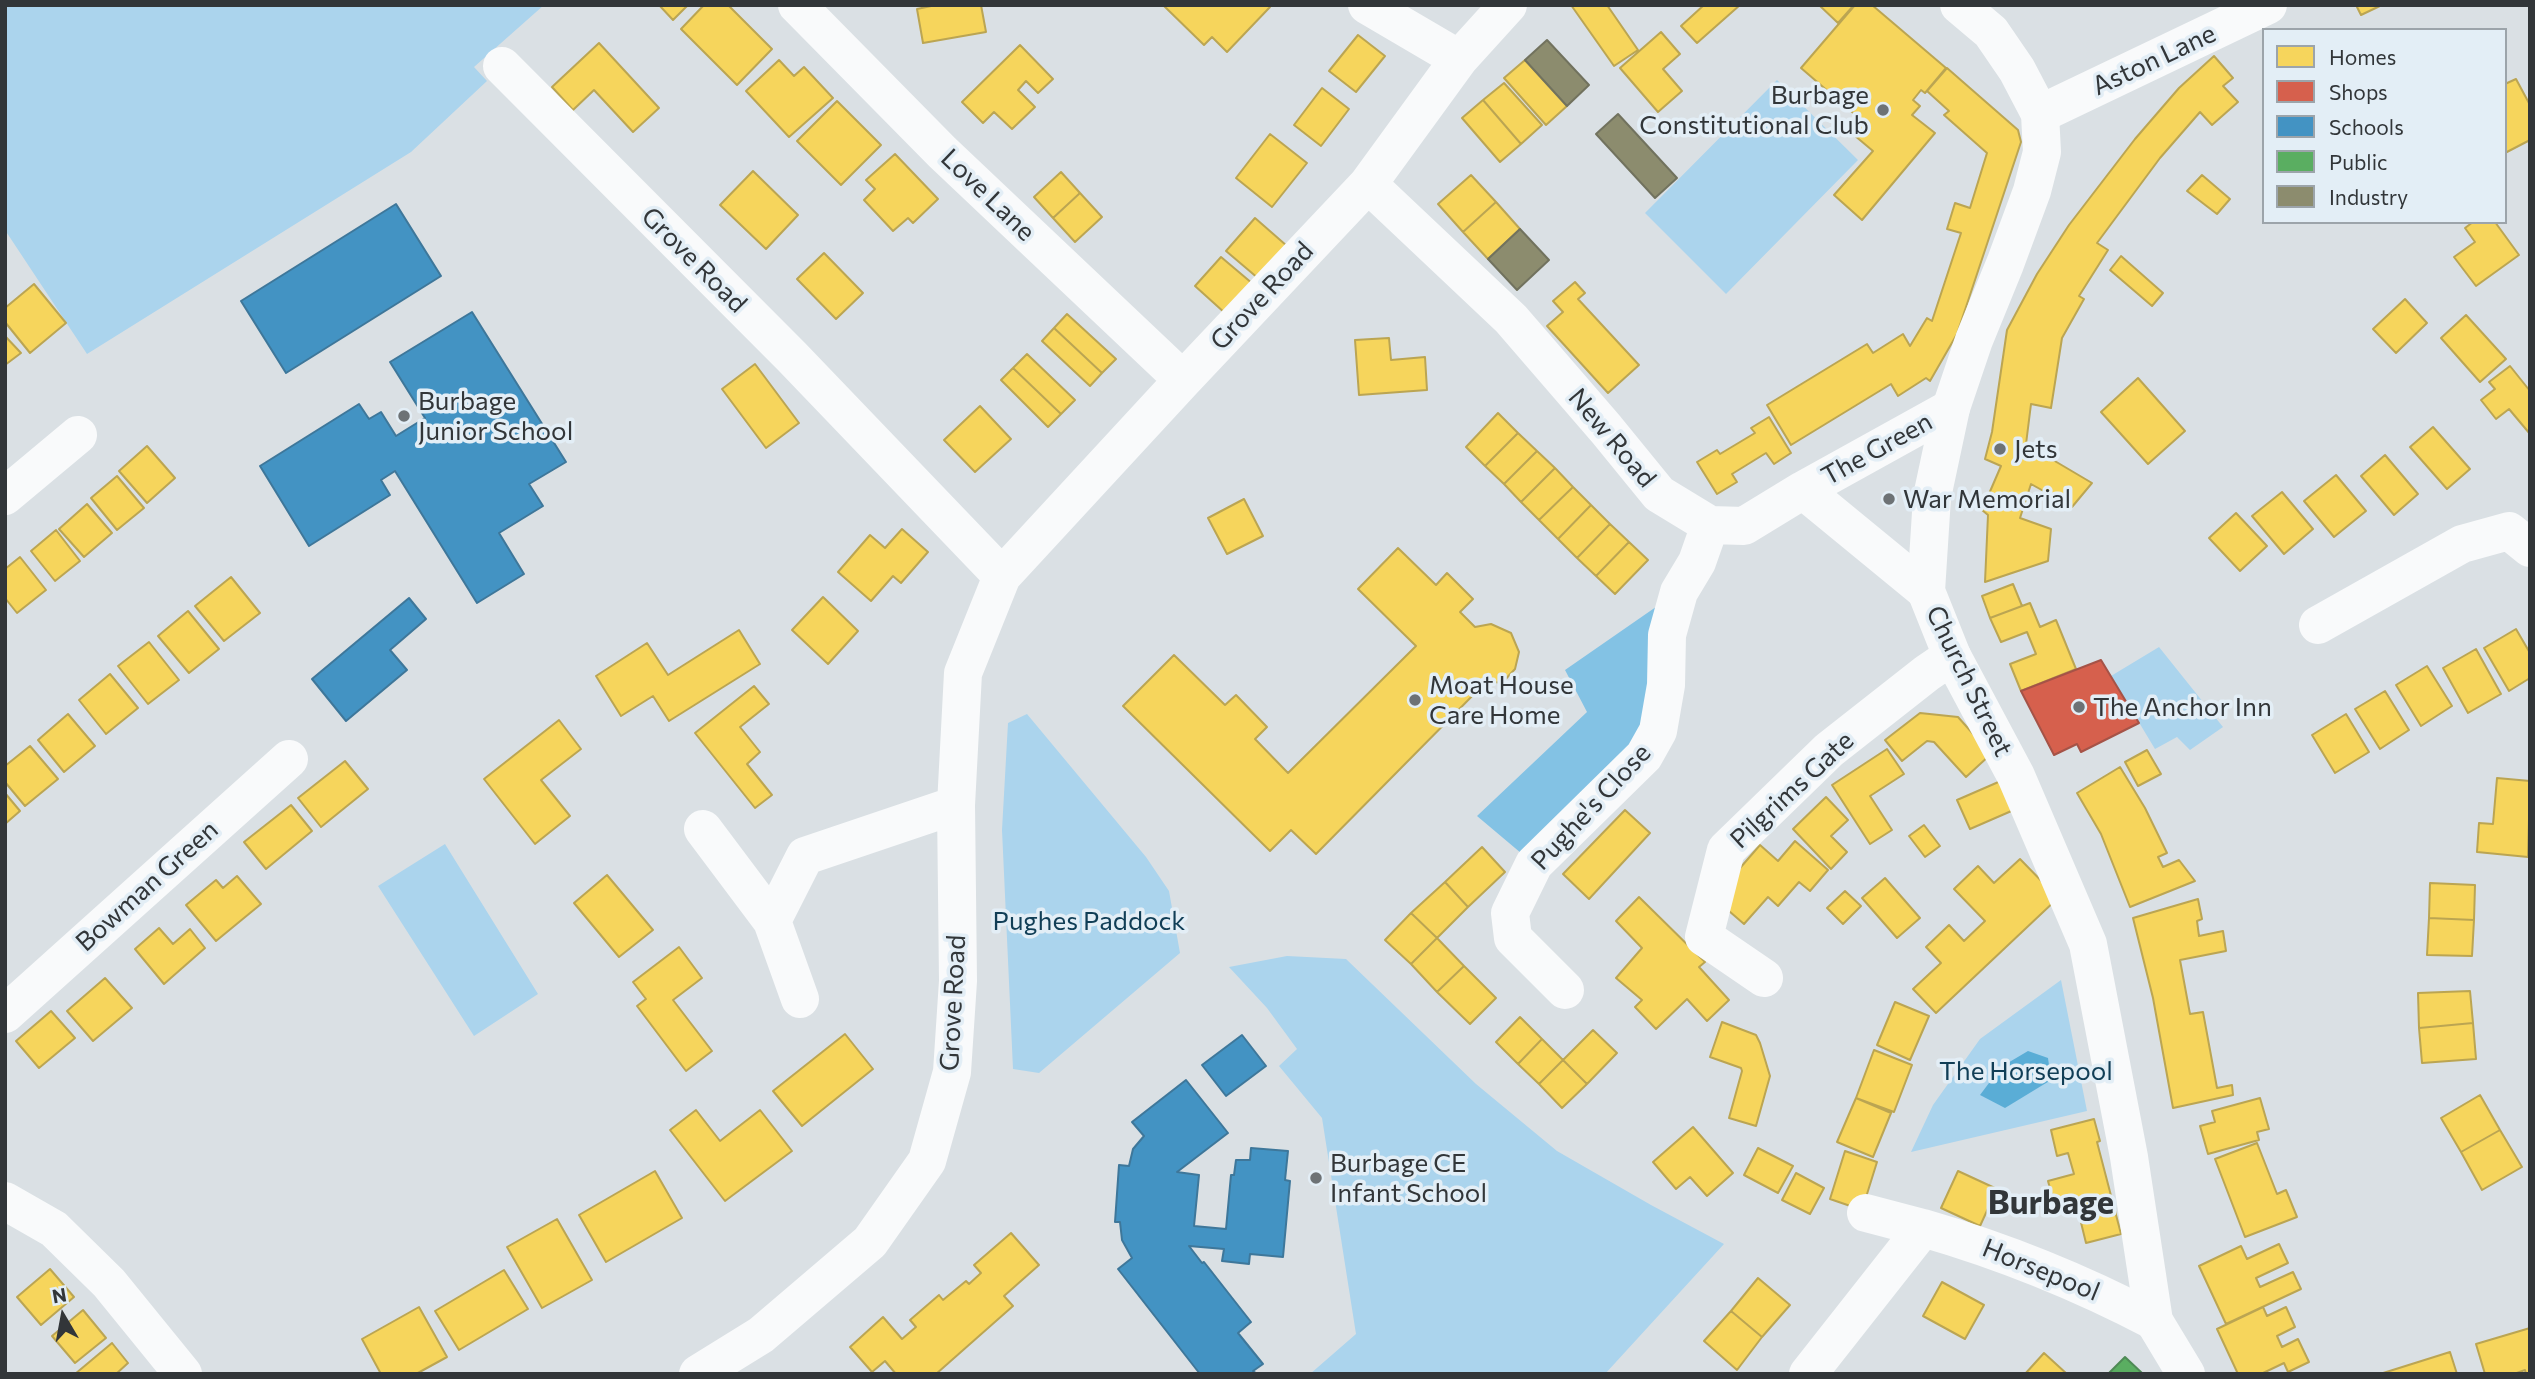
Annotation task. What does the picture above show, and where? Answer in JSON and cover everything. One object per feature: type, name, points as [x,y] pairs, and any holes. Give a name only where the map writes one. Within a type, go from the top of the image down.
[{"type":"street","name":"Love Lane","points":[[797,5],[942,152],[1183,380]]},
{"type":"street","points":[[1367,5],[1459,59]]},
{"type":"street","name":"Grove Road","points":[[698,1374],[761,1335],[870,1242],[927,1161],[951,1072],[957,981],[956,805],[963,673],[1002,576],[1368,184],[1459,59],[1508,5]]},
{"type":"street","name":"Church Street","points":[[1959,5],[1991,32],[2017,71],[2040,114],[2042,152],[2032,191],[1974,340],[1951,408],[1932,497],[1926,591],[1952,656],[2016,776],[2088,944],[2129,1157],[2154,1321],[2186,1374]]},
{"type":"street","name":"Aston Lane","points":[[2040,114],[2268,5]]},
{"type":"street","name":"Grove Road","points":[[502,66],[792,357],[1002,576]]},
{"type":"street","name":"New Road","points":[[1368,184],[1511,319],[1659,494],[1710,525]]},
{"type":"street","name":"The Green","points":[[1803,490],[1951,408]]},
{"type":"street","points":[[5,496],[78,435]]},
{"type":"street","points":[[1710,525],[1744,526],[1803,490],[1926,591]]},
{"type":"street","name":"Pughe's Close","points":[[1565,990],[1513,938],[1510,913],[1534,864],[1644,756],[1658,730],[1666,685],[1667,635],[1679,592],[1697,562],[1710,525]]},
{"type":"street","points":[[2318,625],[2462,544],[2509,531],[2530,548]]},
{"type":"street","name":"Pilgrims Gate","points":[[1764,978],[1704,937],[1726,850],[1829,750],[1952,656]]},
{"type":"street","name":"Bowman Green","points":[[5,1014],[289,760]]},
{"type":"street","points":[[772,921],[805,856],[956,805]]},
{"type":"street","points":[[703,829],[772,921],[800,999]]},
{"type":"street","points":[[6,1205],[54,1229],[109,1283],[183,1374]]},
{"type":"street","name":"Horsepool","points":[[1866,1213],[2016,1257],[2100,1292],[2154,1321]]},
{"type":"street","points":[[1808,1374],[1923,1228]]},
{"type":"green space","points":[[5,5],[544,5],[474,67],[487,81],[411,152],[87,354],[5,230]]},
{"type":"green space","points":[[1777,80],[1858,160],[1726,294],[1645,213]]},
{"type":"green space","points":[[2159,647],[2223,727],[2190,750],[2177,737],[2155,749],[2111,676]]},
{"type":"green space","name":"Pughes Paddock","points":[[1027,714],[1146,857],[1169,891],[1180,953],[1039,1073],[1013,1069],[1002,830],[1008,723]]},
{"type":"green space","points":[[445,844],[538,994],[474,1036],[378,886]]},
{"type":"green space","points":[[1287,956],[1346,959],[1476,1084],[1557,1151],[1724,1244],[1605,1374],[1310,1374],[1356,1334],[1322,1118],[1279,1066],[1297,1049],[1267,1008],[1229,967]]},
{"type":"green space","name":"The Horsepool","points":[[2061,980],[2087,1111],[1911,1152],[1933,1105],[1980,1039]]},
{"type":"shaded area","points":[[1666,600],[1658,731],[1534,864],[1477,816],[1587,712],[1565,670]]},
{"type":"shaded area","points":[[2028,1051],[2048,1058],[2051,1080],[2005,1108],[1980,1095],[2001,1067]]},
{"type":"building: Homes","points":[[659,5],[688,5],[673,20]]},
{"type":"building: Homes","points":[[704,5],[728,5],[772,49],[737,85],[681,29]]},
{"type":"building: Homes","points":[[936,5],[981,5],[986,32],[923,43],[917,9]]},
{"type":"building: Homes","points":[[1163,5],[1270,7],[1227,52],[1212,37],[1204,45]]},
{"type":"building: Homes","points":[[1571,5],[1607,5],[1638,50],[1614,66]]},
{"type":"building: Homes","points":[[1704,5],[1740,5],[1697,43],[1681,26]]},
{"type":"building: Homes","points":[[1819,5],[1854,5],[1838,23]]},
{"type":"building: Homes","name":"Burbage Constitutional Club","points":[[1855,5],[1872,5],[1946,68],[1925,93],[1921,90],[1913,100],[1920,106],[1912,115],[1935,133],[1862,220],[1834,195],[1873,151],[1848,130],[1859,118],[1801,68]]},
{"type":"building: Homes","points":[[2356,5],[2382,5],[2361,15]]},
{"type":"building: Homes","points":[[1661,32],[1680,54],[1663,69],[1682,91],[1658,112],[1620,68]]},
{"type":"building: Homes","points":[[1358,35],[1385,56],[1356,92],[1329,71]]},
{"type":"building: Homes","points":[[599,43],[659,108],[633,132],[594,90],[573,110],[552,87]]},
{"type":"building: Homes","points":[[1020,45],[1053,79],[1038,93],[1026,81],[1018,90],[1035,107],[1012,129],[994,112],[983,123],[962,102]]},
{"type":"building: Homes","points":[[2214,56],[2233,78],[2223,86],[2238,102],[2212,125],[2200,112],[2160,158],[2097,243],[2108,250],[2079,296],[2084,299],[2062,338],[2051,408],[2031,404],[2026,444],[2092,483],[2072,507],[2031,484],[2020,518],[2051,529],[2048,561],[1985,582],[1988,515],[1982,510],[2001,466],[1985,459],[1992,432],[2007,330],[2037,274],[2069,225],[2135,139],[2179,88]]},
{"type":"building: Homes","points":[[779,60],[794,76],[804,67],[833,98],[789,137],[746,91]]},
{"type":"building: Homes","points":[[1525,60],[1567,106],[1546,125],[1504,78]]},
{"type":"building: Homes","points":[[1947,68],[2018,130],[2021,142],[1957,334],[1930,381],[1926,378],[1898,396],[1891,384],[1791,445],[1767,405],[1867,344],[1873,353],[1903,334],[1910,346],[1927,318],[1932,321],[1961,233],[1947,229],[1955,203],[1970,208],[1987,153],[1944,115],[1949,111],[1927,91]]},
{"type":"building: Homes","points":[[2516,79],[2530,105],[2530,140],[2507,152],[2507,83]]},
{"type":"building: Homes","points":[[1504,83],[1542,125],[1521,144],[1483,100]]},
{"type":"building: Homes","points":[[1322,88],[1349,109],[1321,146],[1294,125]]},
{"type":"building: Homes","points":[[1483,100],[1521,144],[1500,162],[1462,118]]},
{"type":"building: Homes","points":[[837,101],[881,145],[841,185],[797,141]]},
{"type":"building: Homes","points":[[1270,134],[1307,163],[1272,207],[1236,178]]},
{"type":"building: Homes","points":[[895,154],[938,199],[913,223],[908,218],[893,231],[864,200],[875,189],[866,180]]},
{"type":"building: Homes","points":[[753,171],[798,215],[766,249],[720,205]]},
{"type":"building: Homes","points":[[1061,172],[1080,193],[1053,218],[1034,197]]},
{"type":"building: Homes","points":[[1471,175],[1496,202],[1463,232],[1438,204]]},
{"type":"building: Homes","points":[[2202,175],[2230,199],[2217,214],[2187,191]]},
{"type":"building: Homes","points":[[1080,193],[1102,217],[1075,242],[1053,218]]},
{"type":"building: Homes","points":[[1496,202],[1520,229],[1488,259],[1463,232]]},
{"type":"building: Homes","points":[[1255,218],[1287,246],[1259,279],[1226,251]]},
{"type":"building: Homes","points":[[2470,224],[2496,224],[2519,255],[2476,286],[2454,257],[2475,242],[2465,228]]},
{"type":"building: Homes","points":[[824,253],[863,293],[836,319],[797,279]]},
{"type":"building: Homes","points":[[2121,256],[2163,293],[2152,306],[2110,270]]},
{"type":"building: Homes","points":[[1221,257],[1253,284],[1226,314],[1195,286]]},
{"type":"building: Homes","points":[[1575,282],[1585,293],[1578,299],[1639,365],[1608,393],[1547,326],[1563,312],[1553,301]]},
{"type":"building: Homes","points":[[34,284],[66,323],[30,353],[5,322],[5,308]]},
{"type":"building: Homes","points":[[2405,299],[2427,323],[2396,353],[2373,329]]},
{"type":"building: Homes","points":[[1067,314],[1116,359],[1102,373],[1054,328]]},
{"type":"building: Homes","points":[[2466,315],[2506,359],[2480,382],[2441,338]]},
{"type":"building: Homes","points":[[1054,328],[1102,373],[1090,386],[1042,341]]},
{"type":"building: Homes","points":[[5,336],[21,353],[5,365]]},
{"type":"building: Homes","points":[[1389,338],[1391,360],[1425,357],[1427,390],[1359,395],[1355,340]]},
{"type":"building: Homes","points":[[1027,354],[1075,400],[1061,414],[1013,368]]},
{"type":"building: Homes","points":[[755,364],[799,423],[766,448],[722,389]]},
{"type":"building: Homes","points":[[2510,366],[2530,391],[2530,434],[2509,409],[2496,419],[2481,400],[2495,389],[2489,382]]},
{"type":"building: Homes","points":[[1013,368],[1061,414],[1048,427],[1001,380]]},
{"type":"building: Homes","points":[[2138,378],[2185,431],[2148,464],[2101,412]]},
{"type":"building: Homes","points":[[980,406],[1011,439],[975,472],[944,440]]},
{"type":"building: Homes","points":[[1498,413],[1518,433],[1485,466],[1466,447]]},
{"type":"building: Homes","points":[[1769,417],[1791,453],[1774,464],[1766,453],[1732,474],[1737,482],[1717,494],[1697,462],[1717,450],[1720,454],[1755,433],[1751,428]]},
{"type":"building: Homes","points":[[2433,427],[2470,469],[2447,489],[2410,447]]},
{"type":"building: Homes","points":[[1518,433],[1537,451],[1504,484],[1485,466]]},
{"type":"building: Homes","points":[[147,446],[175,478],[147,503],[119,471]]},
{"type":"building: Homes","points":[[1537,451],[1555,468],[1521,502],[1504,484]]},
{"type":"building: Homes","points":[[2385,455],[2418,494],[2394,515],[2361,476]]},
{"type":"building: Homes","points":[[1555,468],[1573,487],[1539,520],[1521,502]]},
{"type":"building: Homes","points":[[2336,475],[2366,511],[2334,537],[2304,501]]},
{"type":"building: Homes","points":[[117,476],[144,508],[117,530],[91,498]]},
{"type":"building: Homes","points":[[1573,487],[1591,505],[1558,539],[1539,520]]},
{"type":"building: Homes","points":[[2282,492],[2313,529],[2284,554],[2252,516]]},
{"type":"building: Homes","points":[[1244,499],[1263,536],[1227,554],[1208,518]]},
{"type":"building: Homes","points":[[87,504],[112,533],[84,557],[59,529]]},
{"type":"building: Homes","points":[[1591,505],[1610,524],[1577,558],[1558,539]]},
{"type":"building: Homes","points":[[2236,513],[2267,546],[2240,571],[2209,538]]},
{"type":"building: Homes","points":[[1610,524],[1629,542],[1596,576],[1577,558]]},
{"type":"building: Homes","points":[[902,529],[928,552],[901,583],[893,576],[871,601],[838,572],[870,535],[885,548]]},
{"type":"building: Homes","points":[[56,530],[80,561],[55,581],[31,551]]},
{"type":"building: Homes","points":[[1629,542],[1648,560],[1615,594],[1596,576]]},
{"type":"building: Homes","name":"Moat House Care Home","points":[[1398,548],[1436,585],[1447,573],[1473,599],[1460,612],[1475,627],[1491,624],[1511,633],[1519,652],[1515,669],[1502,683],[1487,681],[1316,854],[1291,830],[1270,851],[1123,706],[1174,655],[1225,705],[1236,695],[1267,727],[1255,739],[1288,773],[1416,646],[1358,589]]},
{"type":"building: Homes","points":[[20,557],[46,590],[17,613],[5,598],[5,569]]},
{"type":"building: Homes","points":[[231,577],[260,613],[224,641],[195,606]]},
{"type":"building: Homes","points":[[2013,584],[2022,606],[1990,618],[1982,596]]},
{"type":"building: Homes","points":[[823,597],[858,631],[828,664],[792,630]]},
{"type":"building: Homes","points":[[2030,603],[2040,627],[2056,620],[2076,669],[2021,691],[2010,664],[2036,654],[2027,632],[2001,642],[1990,618]]},
{"type":"building: Homes","points":[[188,611],[219,649],[189,673],[158,636]]},
{"type":"building: Homes","points":[[2516,629],[2530,653],[2530,678],[2509,691],[2484,648]]},
{"type":"building: Homes","points":[[739,630],[760,664],[669,721],[653,696],[621,716],[596,676],[647,643],[668,675]]},
{"type":"building: Homes","points":[[149,642],[179,680],[148,704],[118,666]]},
{"type":"building: Homes","points":[[2476,649],[2501,694],[2468,713],[2443,668]]},
{"type":"building: Homes","points":[[2427,666],[2452,706],[2421,726],[2396,685]]},
{"type":"building: Homes","points":[[110,674],[138,708],[106,734],[79,700]]},
{"type":"building: Homes","points":[[754,686],[769,704],[740,727],[760,752],[747,764],[772,795],[755,808],[695,733]]},
{"type":"building: Homes","points":[[2385,691],[2409,730],[2380,749],[2355,709]]},
{"type":"building: Homes","points":[[1920,713],[1958,717],[1991,754],[1966,777],[1934,742],[1927,741],[1902,761],[1885,740]]},
{"type":"building: Homes","points":[[68,714],[95,746],[64,772],[38,740]]},
{"type":"building: Homes","points":[[2346,714],[2369,752],[2335,773],[2312,735]]},
{"type":"building: Homes","points":[[559,720],[581,749],[541,780],[570,816],[535,844],[484,779]]},
{"type":"building: Homes","points":[[30,746],[58,779],[25,806],[5,782],[5,766]]},
{"type":"building: Homes","points":[[1887,749],[1904,774],[1870,796],[1892,830],[1870,844],[1832,785]]},
{"type":"building: Homes","points":[[2147,750],[2161,774],[2138,786],[2125,762]]},
{"type":"building: Homes","points":[[345,761],[368,789],[321,827],[298,798]]},
{"type":"building: Homes","points":[[2120,767],[2145,808],[2167,853],[2158,857],[2163,867],[2179,860],[2195,881],[2130,907],[2101,834],[2077,793]]},
{"type":"building: Homes","points":[[2497,778],[2530,781],[2528,857],[2477,852],[2479,823],[2493,824]]},
{"type":"building: Homes","points":[[2003,780],[2016,809],[1970,829],[1957,800]]},
{"type":"building: Homes","points":[[5,793],[20,811],[5,824]]},
{"type":"building: Homes","points":[[1826,797],[1848,820],[1831,836],[1847,852],[1831,869],[1793,829]]},
{"type":"building: Homes","points":[[291,805],[312,831],[266,869],[244,842]]},
{"type":"building: Homes","points":[[1625,810],[1650,833],[1589,899],[1563,874]]},
{"type":"building: Homes","points":[[1924,825],[1940,846],[1925,857],[1909,836]]},
{"type":"building: Homes","points":[[1795,841],[1828,870],[1810,891],[1799,882],[1778,906],[1768,897],[1744,924],[1714,898],[1760,845],[1778,861]]},
{"type":"building: Homes","points":[[1482,847],[1505,872],[1468,907],[1445,882]]},
{"type":"building: Homes","points":[[2020,859],[2058,898],[1936,1013],[1913,989],[1941,963],[1926,947],[1949,925],[1964,941],[1985,921],[1954,889],[1978,866],[1994,883]]},
{"type":"building: Homes","points":[[607,875],[653,930],[619,957],[574,903]]},
{"type":"building: Homes","points":[[237,876],[261,904],[216,941],[186,905],[216,880],[223,888]]},
{"type":"building: Homes","points":[[1885,878],[1920,918],[1897,938],[1862,898]]},
{"type":"building: Homes","points":[[1445,882],[1468,907],[1437,938],[1411,913]]},
{"type":"building: Homes","points":[[2430,883],[2475,885],[2474,920],[2429,918]]},
{"type":"building: Homes","points":[[1845,891],[1861,906],[1843,924],[1827,908]]},
{"type":"building: Homes","points":[[1639,897],[1705,962],[1699,967],[1729,1000],[1707,1021],[1687,999],[1656,1029],[1635,1007],[1642,1000],[1616,978],[1642,948],[1616,921]]},
{"type":"building: Homes","points":[[2198,899],[2202,919],[2197,921],[2199,936],[2223,931],[2226,951],[2180,960],[2190,1014],[2203,1012],[2217,1088],[2232,1085],[2233,1095],[2173,1108],[2153,998],[2133,918]]},
{"type":"building: Homes","points":[[1411,913],[1437,938],[1411,964],[1385,940]]},
{"type":"building: Homes","points":[[2429,918],[2474,920],[2472,956],[2427,955]]},
{"type":"building: Homes","points":[[159,928],[173,944],[190,929],[205,948],[164,984],[135,949]]},
{"type":"building: Homes","points":[[1437,938],[1464,966],[1437,992],[1411,964]]},
{"type":"building: Homes","points":[[679,947],[702,978],[673,1000],[712,1051],[686,1071],[637,1006],[646,999],[633,982]]},
{"type":"building: Homes","points":[[1464,966],[1496,998],[1470,1024],[1437,992]]},
{"type":"building: Homes","points":[[105,978],[132,1008],[93,1041],[67,1011]]},
{"type":"building: Homes","points":[[2470,991],[2473,1023],[2419,1028],[2418,993]]},
{"type":"building: Homes","points":[[1895,1002],[1929,1016],[1910,1060],[1877,1045]]},
{"type":"building: Homes","points":[[51,1011],[75,1038],[39,1068],[16,1041]]},
{"type":"building: Homes","points":[[1520,1017],[1542,1039],[1518,1064],[1496,1042]]},
{"type":"building: Homes","points":[[1722,1022],[1756,1035],[1760,1043],[1770,1076],[1756,1126],[1729,1118],[1742,1071],[1741,1068],[1710,1057]]},
{"type":"building: Homes","points":[[2473,1023],[2476,1059],[2422,1063],[2419,1028]]},
{"type":"building: Homes","points":[[1593,1030],[1617,1053],[1587,1084],[1563,1060]]},
{"type":"building: Homes","points":[[845,1034],[873,1069],[802,1126],[773,1091]]},
{"type":"building: Homes","points":[[1542,1039],[1563,1060],[1539,1084],[1518,1064]]},
{"type":"building: Homes","points":[[1874,1050],[1912,1065],[1894,1112],[1856,1098]]},
{"type":"building: Homes","points":[[1563,1060],[1587,1084],[1562,1108],[1539,1084]]},
{"type":"building: Homes","points":[[2480,1095],[2500,1130],[2461,1152],[2441,1118]]},
{"type":"building: Homes","points":[[1856,1098],[1891,1113],[1873,1157],[1837,1142]]},
{"type":"building: Homes","points":[[2260,1098],[2269,1129],[2257,1132],[2259,1140],[2208,1154],[2200,1126],[2215,1122],[2212,1111]]},
{"type":"building: Homes","points":[[696,1110],[720,1141],[760,1110],[792,1151],[725,1201],[670,1130]]},
{"type":"building: Homes","points":[[2094,1119],[2100,1141],[2097,1142],[2121,1234],[2086,1243],[2075,1198],[2054,1203],[2048,1181],[2074,1174],[2068,1153],[2057,1156],[2051,1130]]},
{"type":"building: Homes","points":[[1693,1127],[1733,1173],[1707,1196],[1690,1177],[1676,1189],[1653,1162]]},
{"type":"building: Homes","points":[[2500,1130],[2522,1167],[2482,1190],[2461,1152]]},
{"type":"building: Homes","points":[[2257,1143],[2277,1194],[2286,1190],[2297,1217],[2245,1237],[2215,1159]]},
{"type":"building: Homes","points":[[1758,1148],[1793,1166],[1778,1193],[1744,1175]]},
{"type":"building: Homes","points":[[1845,1151],[1877,1162],[1862,1210],[1830,1199]]},
{"type":"building: Homes","points":[[655,1171],[682,1218],[606,1262],[579,1215]]},
{"type":"building: Homes","points":[[1958,1171],[1997,1189],[1980,1226],[1941,1208]]},
{"type":"building: Homes","points":[[1796,1173],[1824,1188],[1810,1214],[1782,1200]]},
{"type":"building: Homes","points":[[557,1219],[592,1280],[542,1308],[507,1247]]},
{"type":"building: Homes","points":[[1011,1233],[1039,1265],[1004,1296],[1013,1306],[936,1374],[896,1374],[885,1361],[872,1372],[850,1347],[883,1317],[902,1339],[916,1327],[910,1320],[939,1295],[943,1300],[966,1281],[969,1284],[981,1273],[974,1265]]},
{"type":"building: Homes","points":[[2279,1244],[2288,1263],[2256,1278],[2260,1287],[2293,1272],[2301,1289],[2226,1324],[2199,1266],[2241,1246],[2247,1259]]},
{"type":"building: Homes","points":[[50,1269],[74,1297],[41,1325],[17,1297]]},
{"type":"building: Homes","points":[[504,1270],[528,1309],[459,1350],[435,1311]]},
{"type":"building: Homes","points":[[1758,1278],[1790,1305],[1762,1337],[1731,1311]]},
{"type":"building: Homes","points":[[1942,1282],[1984,1305],[1965,1339],[1923,1316]]},
{"type":"building: Homes","points":[[419,1307],[447,1357],[416,1374],[381,1374],[362,1339]]},
{"type":"building: Homes","points":[[2263,1307],[2267,1316],[2286,1307],[2295,1327],[2277,1336],[2282,1347],[2298,1339],[2309,1362],[2288,1372],[2284,1363],[2261,1374],[2238,1374],[2217,1329]]},
{"type":"building: Homes","points":[[83,1310],[106,1338],[75,1363],[52,1336]]},
{"type":"building: Homes","points":[[1731,1311],[1762,1337],[1737,1370],[1704,1341]]},
{"type":"building: Homes","points":[[2530,1328],[2530,1374],[2526,1374],[2525,1370],[2514,1374],[2485,1374],[2476,1344]]},
{"type":"building: Homes","points":[[112,1343],[128,1363],[116,1374],[75,1374]]},
{"type":"building: Homes","points":[[2450,1352],[2457,1374],[2380,1374]]},
{"type":"building: Homes","points":[[2044,1353],[2067,1374],[2025,1374]]},
{"type":"building: Shops","name":"The Anchor Inn","points":[[2101,660],[2139,723],[2081,752],[2077,744],[2054,755],[2021,691]]},
{"type":"building: Schools","points":[[396,204],[441,276],[286,373],[241,301]]},
{"type":"building: Schools","points":[[472,312],[566,462],[529,484],[543,506],[499,533],[524,574],[477,603],[395,471],[381,480],[390,495],[309,546],[260,466],[359,404],[369,419],[381,412],[396,436],[425,418],[390,362]]},
{"type":"building: Schools","points":[[409,598],[426,619],[390,650],[407,670],[346,721],[312,679]]},
{"type":"building: Schools","points":[[1242,1035],[1266,1066],[1226,1096],[1202,1065]]},
{"type":"building: Schools","points":[[1186,1080],[1228,1133],[1177,1172],[1199,1175],[1194,1226],[1226,1229],[1231,1175],[1234,1175],[1236,1160],[1250,1160],[1251,1148],[1288,1151],[1285,1180],[1290,1181],[1283,1257],[1250,1254],[1249,1264],[1222,1261],[1224,1249],[1189,1246],[1251,1322],[1238,1333],[1263,1364],[1253,1371],[1257,1374],[1200,1374],[1118,1269],[1132,1258],[1122,1240],[1120,1222],[1115,1222],[1119,1165],[1129,1166],[1133,1149],[1144,1136],[1132,1122]]},
{"type":"building: Public","points":[[2125,1357],[2143,1374],[2108,1374]]},
{"type":"building: Industry","points":[[1547,40],[1589,85],[1567,106],[1525,60]]},
{"type":"building: Industry","points":[[1618,114],[1677,178],[1655,198],[1596,134]]},
{"type":"building: Industry","points":[[1520,229],[1549,260],[1517,290],[1488,259]]},
{"type":"place","name":"Burbage Constitutional Club","points":[[1883,110]]},
{"type":"place","name":"Burbage Junior School","points":[[404,416]]},
{"type":"place","name":"Jets","points":[[2000,449]]},
{"type":"place","name":"War Memorial","points":[[1889,499]]},
{"type":"place","name":"Moat House Care Home","points":[[1415,700]]},
{"type":"place","name":"The Anchor Inn","points":[[2079,707]]},
{"type":"place","name":"Burbage CE Infant School","points":[[1316,1178]]},
{"type":"district","name":"Burbage","points":[[2051,1203]]}]
